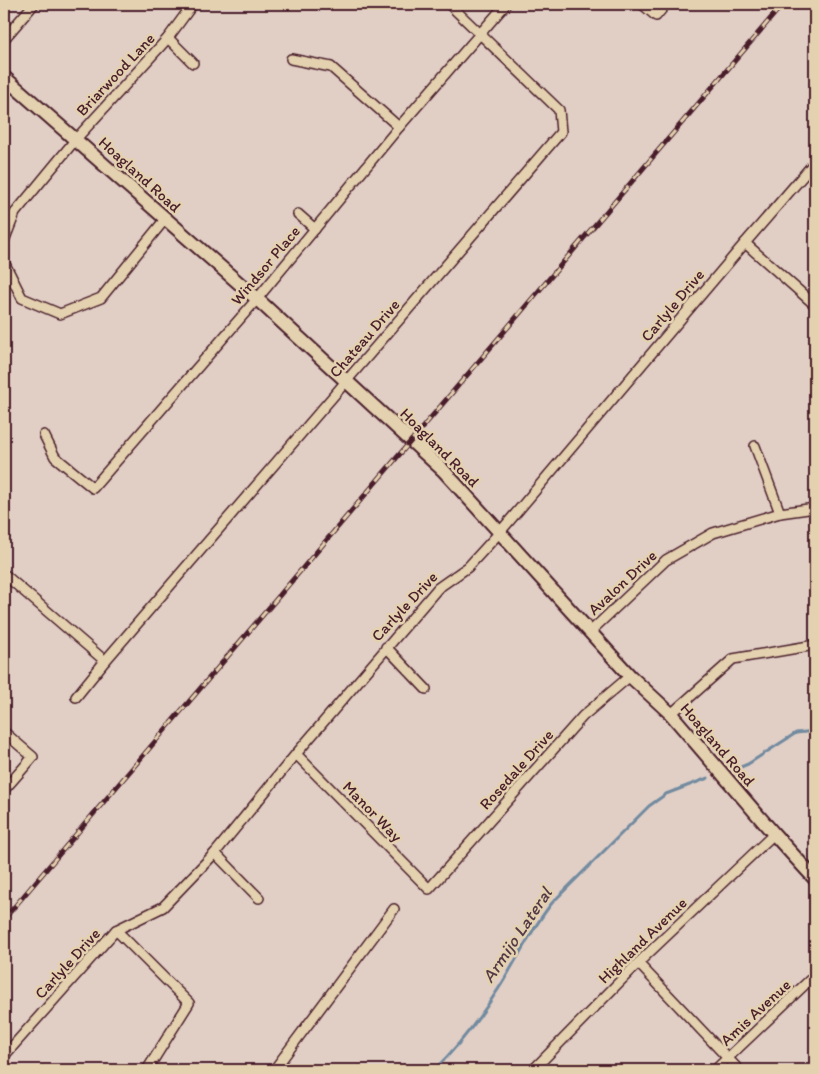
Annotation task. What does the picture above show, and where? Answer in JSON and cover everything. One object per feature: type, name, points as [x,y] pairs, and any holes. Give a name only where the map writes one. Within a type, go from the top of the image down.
[{"type":"street","points":[[4,39],[34,4]]},
{"type":"street","name":"Briarwood Lane","points":[[4,241],[15,213],[76,139],[168,38],[193,4]]},
{"type":"street","name":"Chateau Drive","points":[[76,697],[561,132],[559,110],[450,4]]},
{"type":"street","name":"Windsor Place","points":[[44,435],[55,457],[93,488],[257,299],[399,127],[506,4]]},
{"type":"street","points":[[642,4],[656,16],[666,4]]},
{"type":"street","points":[[168,38],[193,62]]},
{"type":"street","points":[[291,59],[331,67],[399,127]]},
{"type":"street","name":"Hoagland Road","points":[[4,77],[257,299],[443,470],[630,676],[671,714],[815,880]]},
{"type":"street","name":"Carlyle Drive","points":[[4,1056],[116,930],[163,908],[215,853],[386,647],[438,588],[468,567],[500,532],[744,243],[815,162]]},
{"type":"street","points":[[298,214],[315,229]]},
{"type":"street","points":[[4,262],[22,298],[60,314],[101,298],[166,218]]},
{"type":"street","points":[[744,243],[815,305]]},
{"type":"street","points":[[755,446],[780,513]]},
{"type":"street","name":"Avalon Drive","points":[[590,631],[666,560],[713,533],[780,513],[815,508]]},
{"type":"street","points":[[4,574],[105,661]]},
{"type":"street","points":[[671,714],[733,659],[815,645]]},
{"type":"street","points":[[386,647],[426,689]]},
{"type":"street","name":"Rosedale Drive","points":[[429,889],[583,716],[630,676]]},
{"type":"street","points":[[4,732],[33,757],[4,790]]},
{"type":"street","name":"Manor Way","points":[[296,754],[429,889]]},
{"type":"street","name":"Highland Avenue","points":[[533,1070],[638,963],[774,834]]},
{"type":"street","points":[[215,853],[259,898]]},
{"type":"street","points":[[274,1070],[394,909]]},
{"type":"street","points":[[116,930],[190,1003],[147,1070]]},
{"type":"street","points":[[638,963],[739,1070]]},
{"type":"street","name":"Amis Avenue","points":[[715,1070],[815,975]]},
{"type":"waterway","name":"Armijo Lateral","points":[[736,769],[748,764],[796,733],[815,731]]},
{"type":"waterway","name":"Armijo Lateral","points":[[434,1070],[461,1041],[484,1010],[506,977],[537,923],[552,903],[649,806],[666,794],[708,778]]},
{"type":"railway","points":[[4,919],[783,4]]}]
